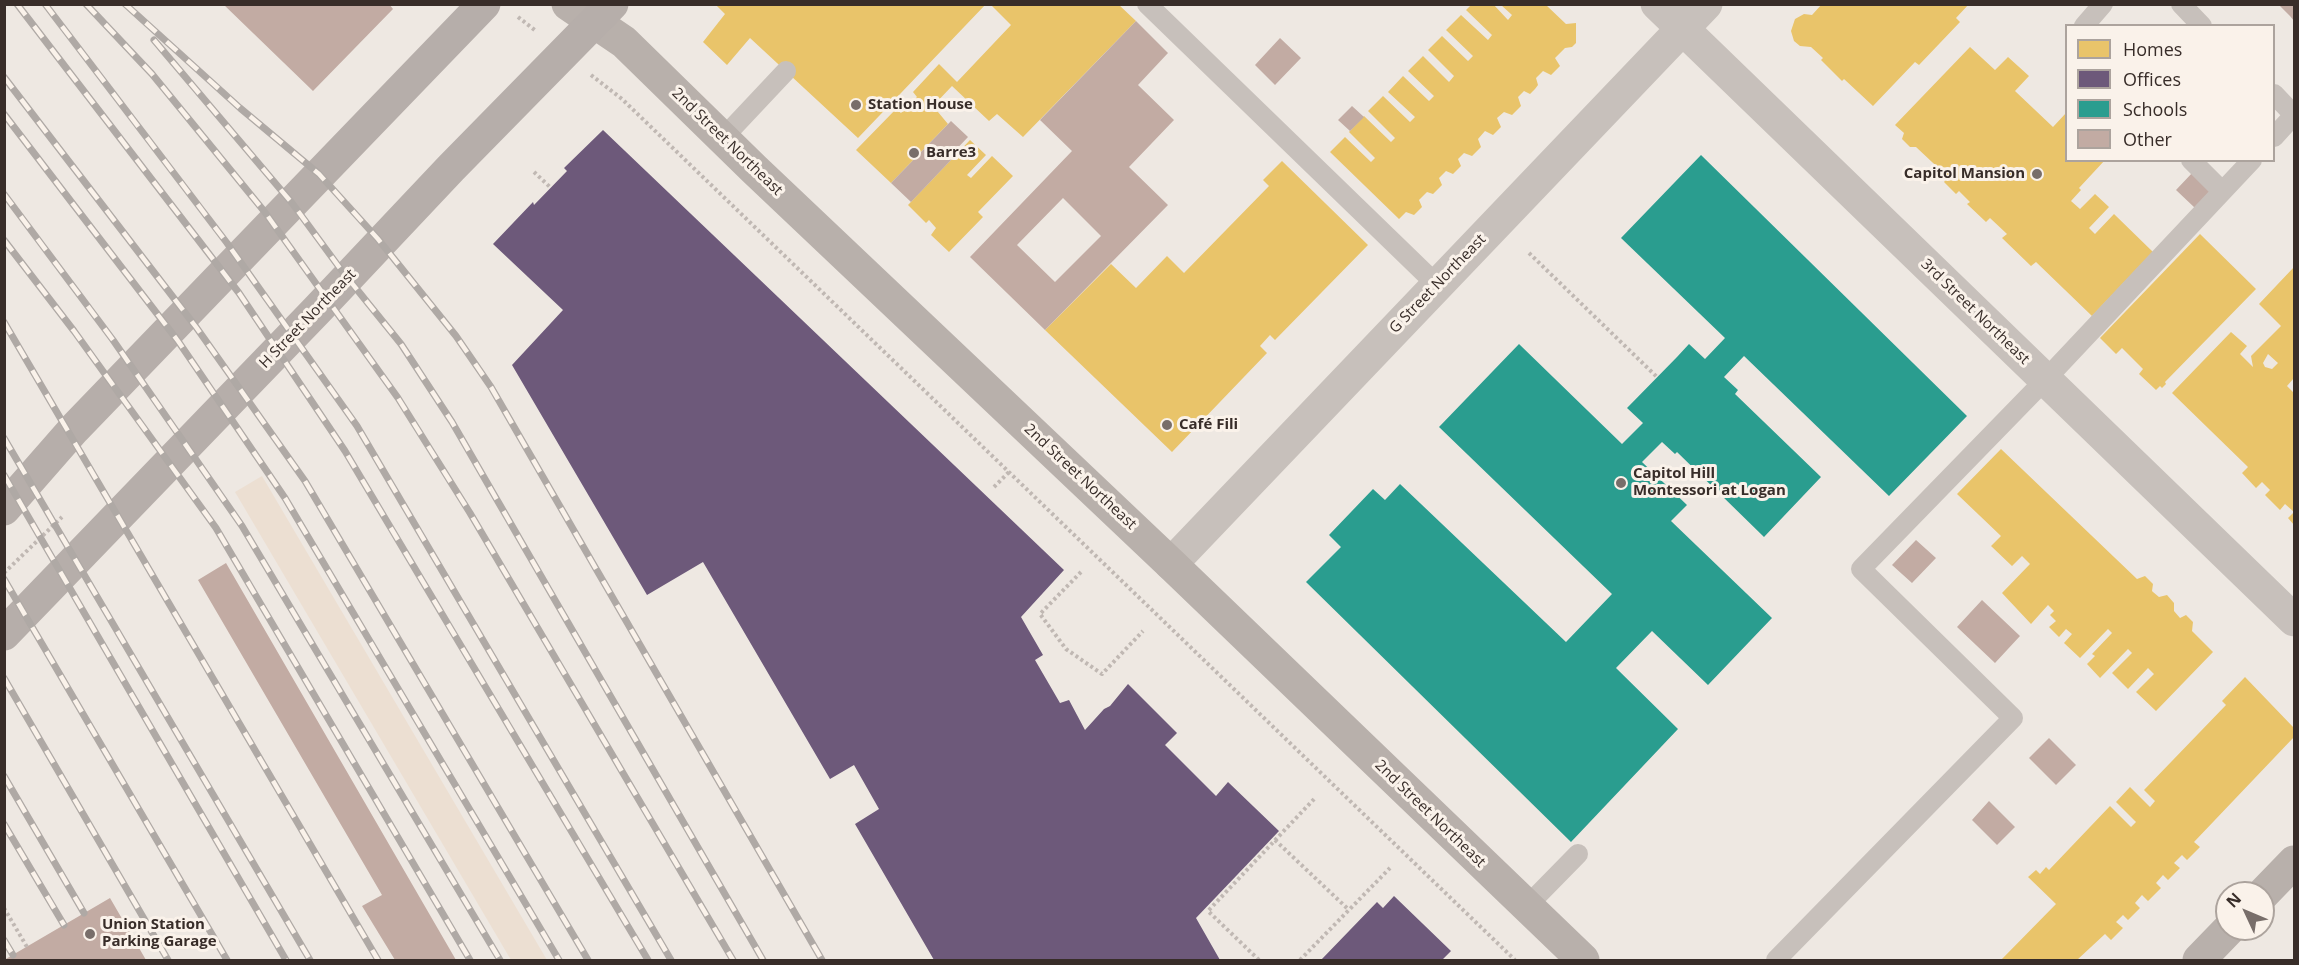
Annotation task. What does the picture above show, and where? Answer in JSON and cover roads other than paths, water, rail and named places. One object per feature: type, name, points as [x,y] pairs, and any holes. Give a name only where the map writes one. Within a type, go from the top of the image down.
[{"type":"main road","points":[[4,509],[82,421],[484,4]]},
{"type":"main road","name":"H Street Northeast","points":[[4,634],[451,168],[612,4]]},
{"type":"street","name":"2nd Street Northeast","points":[[568,4],[624,42],[1583,960]]},
{"type":"street","name":"3rd Street Northeast","points":[[1657,4],[2295,620]]},
{"type":"street","name":"G Street Northeast","points":[[1171,564],[1706,4]]},
{"type":"street","points":[[2275,882],[2295,862]]},
{"type":"street","points":[[2199,960],[2217,941]]},
{"type":"lane","points":[[1147,4],[1437,285]]},
{"type":"lane","points":[[2086,24],[2103,4]]},
{"type":"lane","points":[[2181,4],[2200,24]]},
{"type":"lane","points":[[723,138],[786,71]]},
{"type":"lane","points":[[2275,95],[2295,115],[2275,136]]},
{"type":"lane","points":[[2193,162],[2222,191]]},
{"type":"lane","points":[[1776,960],[2013,718],[1861,569],[2045,380],[2250,162]]},
{"type":"lane","points":[[1527,906],[1578,854]]},
{"type":"railway","points":[[17,4],[239,293],[345,451],[648,960]]},
{"type":"railway","points":[[45,4],[227,243],[357,426],[671,960]]},
{"type":"railway","points":[[86,4],[152,74],[264,211],[398,398],[470,513],[733,960]]},
{"type":"railway","points":[[125,4],[240,108],[319,174],[378,239],[456,336],[491,387],[822,960]]},
{"type":"railway","points":[[154,40],[292,203],[342,271],[401,344],[452,422],[763,960]]},
{"type":"railway","points":[[4,77],[196,327],[305,481],[588,960]]},
{"type":"railway","points":[[4,114],[178,341],[285,498],[559,960]]},
{"type":"railway","points":[[4,194],[113,340],[242,526],[500,960]]},
{"type":"railway","points":[[4,240],[74,331],[216,528],[470,960]]},
{"type":"railway","points":[[4,322],[378,960]]},
{"type":"railway","points":[[4,438],[310,960]]},
{"type":"railway","points":[[4,475],[286,960]]},
{"type":"railway","points":[[4,579],[227,960]]},
{"type":"railway","points":[[4,678],[168,960]]},
{"type":"railway","points":[[4,776],[84,913]]},
{"type":"railway","points":[[4,824],[64,925]]},
{"type":"railway","points":[[4,940],[13,955]]},
{"type":"place","name":"Station House","points":[[856,105]]},
{"type":"place","name":"Barre3","points":[[914,153]]},
{"type":"place","name":"Capitol Mansion","points":[[2037,174]]},
{"type":"place","name":"Café Fili","points":[[1167,425]]},
{"type":"place","name":"Capitol Hill Montessori at Logan","points":[[1621,483]]},
{"type":"place","name":"Union Station Parking Garage","points":[[90,934]]}]
